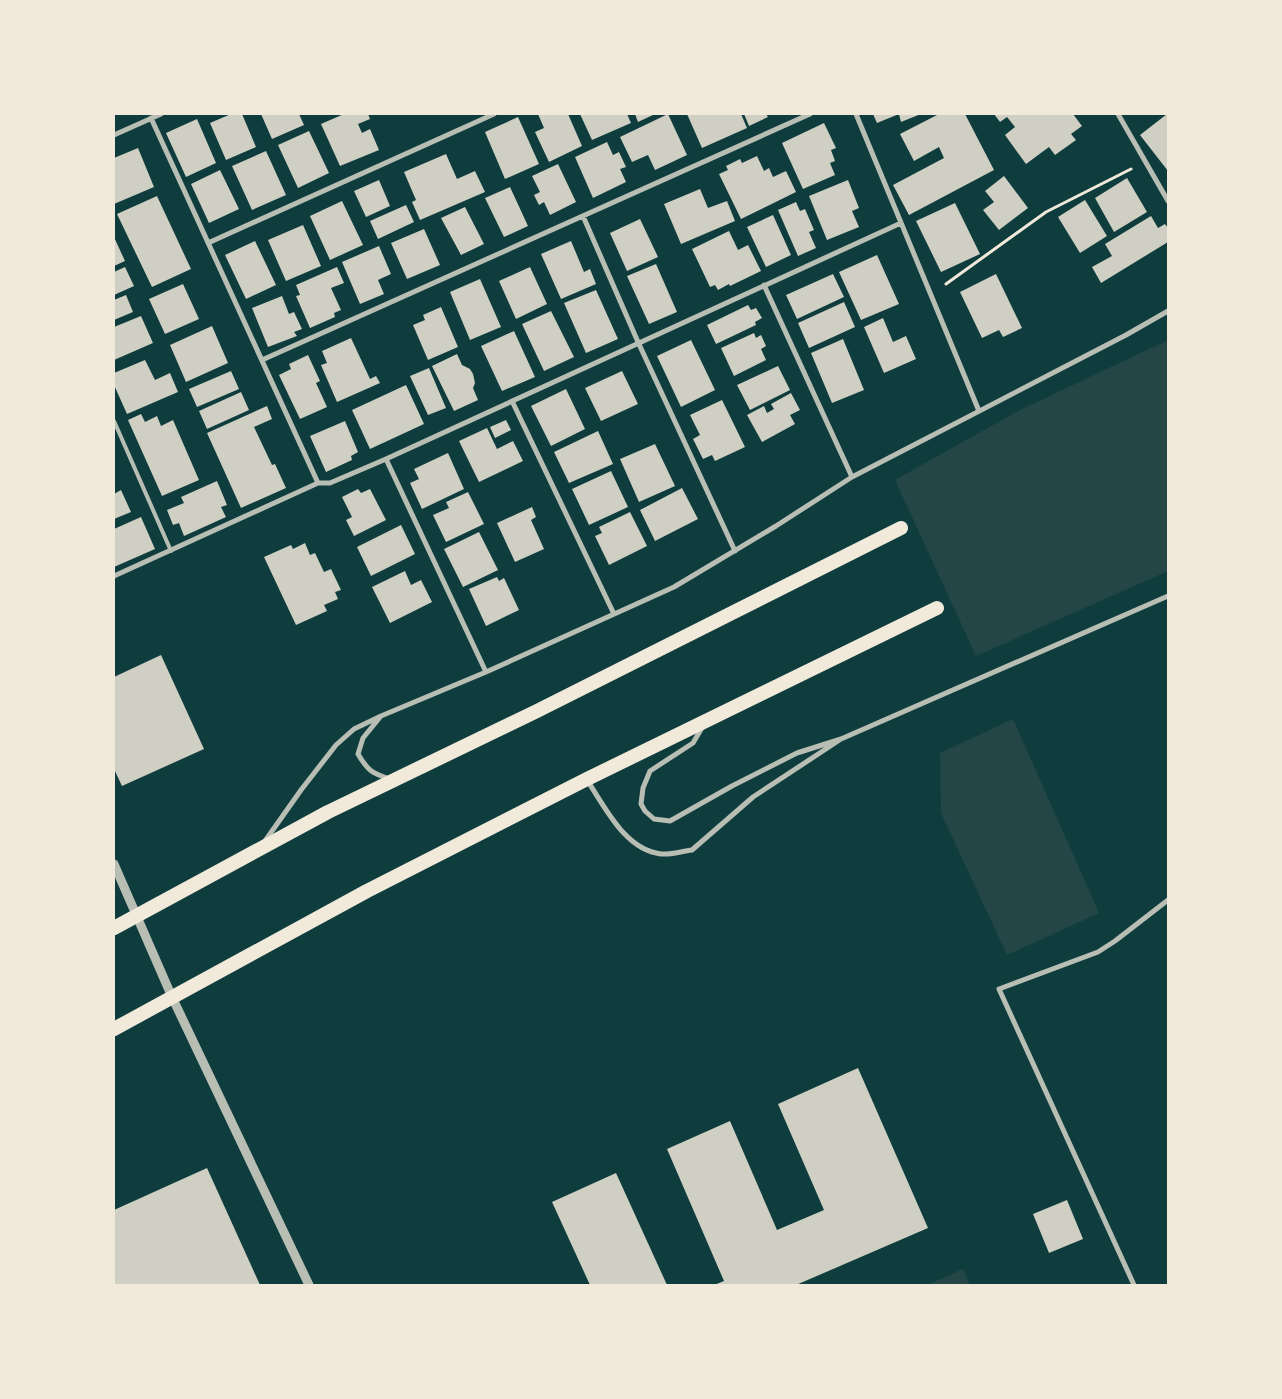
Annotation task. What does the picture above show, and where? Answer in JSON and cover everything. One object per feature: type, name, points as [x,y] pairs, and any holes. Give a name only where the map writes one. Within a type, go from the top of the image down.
[{"type":"highway","points":[[114,928],[328,812],[546,706],[900,528]]},
{"type":"highway","points":[[114,1029],[368,891],[587,779],[937,608]]},
{"type":"street","points":[[114,134],[161,114]]},
{"type":"street","points":[[208,243],[483,116],[494,114]]},
{"type":"street","points":[[262,360],[810,114]]},
{"type":"street","points":[[856,114],[980,411]]},
{"type":"street","points":[[1118,114],[1168,201]]},
{"type":"street","points":[[151,118],[318,483]]},
{"type":"street","points":[[583,216],[638,342],[735,551]]},
{"type":"street","points":[[114,576],[318,483],[330,483],[386,459],[901,223]]},
{"type":"street","points":[[764,285],[852,477]]},
{"type":"street","points":[[260,850],[301,790],[336,746],[354,729],[674,587],[852,477],[1126,335],[1168,311]]},
{"type":"street","points":[[512,401],[614,614]]},
{"type":"street","points":[[386,459],[486,672]]},
{"type":"street","points":[[706,721],[693,743],[650,771],[641,804],[645,811],[654,819],[670,821],[797,753],[842,739],[1168,596]]},
{"type":"street","points":[[381,716],[363,738],[358,754],[367,768],[374,774],[393,780]]},
{"type":"street","points":[[587,779],[620,828],[644,850],[662,854],[692,850],[753,797],[842,739]]},
{"type":"street","points":[[114,864],[172,997],[309,1285]]},
{"type":"street","points":[[1134,1285],[999,989],[1098,952],[1168,900]]},
{"type":"lane","points":[[114,421],[171,551]]},
{"type":"path","points":[[931,295],[1046,212],[1146,162]]},
{"type":"shaded area","points":[[1168,340],[1168,571],[976,656],[895,480],[1020,410]]},
{"type":"shaded area","points":[[1013,719],[1099,913],[1007,955],[941,813],[940,753]]},
{"type":"shaded area","points":[[963,1269],[970,1285],[927,1285]]},
{"type":"building","points":[[231,114],[242,114],[256,147],[226,160],[210,123]]},
{"type":"building","points":[[261,114],[299,114],[304,125],[272,139]]},
{"type":"building","points":[[344,114],[368,114],[370,119],[358,124],[362,133],[370,129],[379,150],[340,166],[321,124]]},
{"type":"building","points":[[538,114],[568,114],[582,146],[549,162],[535,132],[544,128]]},
{"type":"building","points":[[580,114],[627,114],[631,123],[592,140]]},
{"type":"building","points":[[635,114],[655,114],[638,122]]},
{"type":"building","points":[[668,114],[687,155],[655,170],[648,155],[632,162],[620,137]]},
{"type":"building","points":[[687,114],[741,114],[747,128],[702,148]]},
{"type":"building","points":[[744,114],[766,114],[768,117],[749,126]]},
{"type":"building","points":[[873,114],[899,114],[877,123]]},
{"type":"building","points":[[899,114],[921,114],[901,122]]},
{"type":"building","points":[[939,114],[965,114],[994,170],[909,215],[893,185],[944,158],[939,147],[914,161],[900,134]]},
{"type":"building","points":[[994,114],[1073,114],[1082,126],[1071,134],[1076,140],[1055,155],[1049,147],[1026,164],[1005,135],[1015,127],[1007,117],[1000,122]]},
{"type":"building","points":[[1168,114],[1168,171],[1140,135]]},
{"type":"building","points":[[518,117],[539,164],[505,179],[485,132]]},
{"type":"building","points":[[197,119],[216,163],[186,177],[166,133]]},
{"type":"building","points":[[824,123],[836,148],[831,150],[835,161],[830,163],[835,175],[803,189],[782,143]]},
{"type":"building","points":[[309,131],[329,173],[298,188],[278,145]]},
{"type":"building","points":[[607,142],[613,155],[619,152],[626,167],[620,169],[626,182],[593,198],[575,157]]},
{"type":"building","points":[[138,148],[154,187],[114,204],[114,158]]},
{"type":"building","points":[[266,151],[286,195],[252,210],[232,166]]},
{"type":"building","points":[[446,154],[457,179],[475,171],[485,192],[420,220],[412,202],[416,200],[404,172]]},
{"type":"building","points":[[757,156],[764,171],[769,168],[773,177],[786,171],[796,192],[741,219],[719,174],[728,170],[726,166],[740,159],[742,163]]},
{"type":"building","points":[[558,164],[576,202],[550,215],[544,202],[539,205],[534,195],[540,192],[532,176]]},
{"type":"building","points":[[220,170],[239,209],[209,223],[191,184]]},
{"type":"building","points":[[1004,176],[1028,208],[999,230],[983,210],[994,202],[985,191]]},
{"type":"building","points":[[1127,178],[1147,212],[1114,232],[1095,198]]},
{"type":"building","points":[[379,180],[390,206],[366,217],[354,191]]},
{"type":"building","points":[[848,180],[859,208],[852,211],[859,227],[827,240],[809,196]]},
{"type":"building","points":[[510,187],[528,226],[504,237],[485,198]]},
{"type":"building","points":[[700,189],[708,208],[727,201],[735,221],[681,244],[664,204]]},
{"type":"building","points":[[157,196],[191,269],[152,287],[117,214]]},
{"type":"building","points":[[1085,200],[1107,236],[1080,253],[1058,217]]},
{"type":"building","points":[[342,201],[363,245],[330,260],[310,216]]},
{"type":"building","points":[[796,202],[800,211],[805,209],[814,230],[809,232],[816,248],[798,256],[778,210]]},
{"type":"building","points":[[955,203],[980,254],[941,272],[916,221]]},
{"type":"building","points":[[406,205],[414,222],[378,239],[370,221]]},
{"type":"building","points":[[465,207],[484,244],[461,255],[441,218]]},
{"type":"building","points":[[773,215],[791,255],[766,267],[747,227]]},
{"type":"building","points":[[1151,216],[1158,228],[1165,224],[1168,228],[1168,242],[1101,283],[1092,267],[1112,256],[1105,244]]},
{"type":"building","points":[[640,219],[658,257],[627,271],[610,233]]},
{"type":"building","points":[[303,225],[321,266],[286,281],[268,240]]},
{"type":"building","points":[[424,229],[440,265],[407,279],[391,243]]},
{"type":"building","points":[[729,231],[738,250],[748,245],[761,271],[718,290],[715,285],[710,287],[692,249]]},
{"type":"building","points":[[114,237],[125,261],[114,266]]},
{"type":"building","points":[[255,241],[276,285],[246,299],[225,255]]},
{"type":"building","points":[[571,241],[584,272],[590,269],[596,284],[561,299],[541,254]]},
{"type":"building","points":[[379,246],[391,274],[378,280],[384,294],[360,304],[342,262]]},
{"type":"building","points":[[877,255],[899,304],[861,320],[839,272]]},
{"type":"building","points":[[656,264],[677,312],[649,324],[627,276]]},
{"type":"building","points":[[125,267],[134,286],[114,295],[114,272]]},
{"type":"building","points":[[337,267],[344,283],[331,288],[341,310],[334,313],[335,317],[310,328],[296,296],[300,295],[296,285]]},
{"type":"building","points":[[530,267],[547,304],[516,319],[499,281]]},
{"type":"building","points":[[833,274],[844,297],[797,319],[786,295]]},
{"type":"building","points":[[996,274],[1022,328],[1003,337],[999,330],[982,338],[960,292]]},
{"type":"building","points":[[480,279],[501,327],[470,340],[450,292]]},
{"type":"building","points":[[183,284],[199,319],[165,334],[149,299]]},
{"type":"building","points":[[596,290],[618,339],[586,353],[564,303]]},
{"type":"building","points":[[126,295],[133,312],[114,320],[114,300]]},
{"type":"building","points":[[282,296],[289,314],[294,312],[302,329],[294,332],[297,336],[268,347],[252,308]]},
{"type":"building","points":[[844,302],[855,327],[809,348],[798,323]]},
{"type":"building","points":[[748,305],[751,310],[756,308],[762,318],[755,322],[756,325],[716,344],[707,325]]},
{"type":"building","points":[[441,307],[458,347],[428,360],[413,325],[425,320],[423,315]]},
{"type":"building","points":[[551,311],[574,357],[544,371],[522,324]]},
{"type":"building","points":[[141,316],[153,343],[114,360],[114,327]]},
{"type":"building","points":[[883,318],[893,342],[906,336],[916,359],[884,373],[864,327]]},
{"type":"building","points":[[212,326],[228,363],[186,382],[170,345]]},
{"type":"building","points":[[514,331],[535,377],[502,391],[481,346]]},
{"type":"building","points":[[754,333],[756,338],[761,335],[766,346],[761,349],[766,360],[734,376],[721,348]]},
{"type":"building","points":[[351,338],[370,379],[376,376],[380,383],[337,402],[321,365],[327,363],[322,351]]},
{"type":"building","points":[[843,339],[864,390],[832,403],[811,353]]},
{"type":"building","points":[[691,340],[715,390],[681,407],[657,356]]},
{"type":"building","points":[[457,354],[462,365],[470,369],[473,374],[475,383],[473,388],[478,400],[454,411],[432,366]]},
{"type":"building","points":[[308,355],[320,381],[316,383],[327,407],[300,419],[279,375],[291,369],[289,364]]},
{"type":"building","points":[[145,360],[155,380],[170,373],[178,392],[127,414],[114,385],[114,373]]},
{"type":"building","points":[[778,366],[790,390],[750,410],[737,385]]},
{"type":"building","points":[[429,368],[446,408],[428,415],[410,376]]},
{"type":"building","points":[[231,371],[239,389],[197,407],[189,389]]},
{"type":"building","points":[[622,371],[638,404],[601,421],[585,388]]},
{"type":"building","points":[[406,385],[424,424],[370,449],[352,410]]},
{"type":"building","points":[[566,389],[585,429],[551,446],[531,406]]},
{"type":"building","points":[[241,392],[249,410],[207,429],[199,411]]},
{"type":"building","points":[[791,393],[800,410],[790,415],[795,424],[762,442],[747,415],[764,406],[767,413],[774,409],[771,404]]},
{"type":"building","points":[[722,400],[745,447],[715,461],[712,455],[703,459],[693,439],[700,435],[690,415]]},
{"type":"building","points":[[267,406],[272,419],[254,427],[272,465],[275,464],[286,488],[241,508],[207,433]]},
{"type":"building","points":[[141,414],[145,422],[157,416],[161,426],[173,420],[199,480],[162,496],[128,420]]},
{"type":"building","points":[[506,420],[511,430],[495,438],[490,427]]},
{"type":"building","points":[[345,421],[358,452],[351,456],[352,460],[326,472],[310,436]]},
{"type":"building","points":[[487,428],[497,449],[513,441],[523,461],[479,482],[459,441]]},
{"type":"building","points":[[598,431],[613,464],[569,483],[554,452]]},
{"type":"building","points":[[655,444],[675,486],[639,502],[620,459]]},
{"type":"building","points":[[448,453],[464,489],[422,509],[410,483],[419,479],[414,469]]},
{"type":"building","points":[[611,471],[628,507],[589,525],[572,489]]},
{"type":"building","points":[[217,481],[227,505],[221,507],[226,517],[184,536],[179,523],[173,525],[167,510],[184,503],[181,497]]},
{"type":"building","points":[[682,488],[698,519],[655,541],[640,510]]},
{"type":"building","points":[[358,489],[361,493],[370,489],[386,520],[354,536],[346,520],[352,517],[342,497]]},
{"type":"building","points":[[121,490],[131,512],[114,519],[114,494]]},
{"type":"building","points":[[468,492],[484,524],[446,542],[433,515],[449,508],[446,502]]},
{"type":"building","points":[[532,507],[536,517],[531,520],[544,549],[515,562],[497,523]]},
{"type":"building","points":[[630,512],[647,546],[609,565],[595,536],[602,533],[599,527]]},
{"type":"building","points":[[141,517],[155,549],[114,567],[114,529]]},
{"type":"building","points":[[401,525],[415,554],[371,576],[357,547]]},
{"type":"building","points":[[479,532],[498,570],[463,587],[444,549]]},
{"type":"building","points":[[305,543],[310,555],[315,553],[324,572],[331,569],[341,590],[335,592],[338,599],[324,605],[327,611],[296,625],[264,557],[291,545],[293,549]]},
{"type":"building","points":[[405,571],[411,585],[421,580],[432,602],[390,623],[372,587]]},
{"type":"building","points":[[497,577],[499,581],[504,578],[519,610],[486,626],[469,589]]},
{"type":"building","points":[[161,655],[204,749],[122,786],[114,769],[114,677]]},
{"type":"building","points":[[858,1068],[928,1228],[796,1285],[714,1285],[724,1281],[667,1149],[730,1121],[777,1230],[824,1210],[778,1104]]},
{"type":"building","points":[[207,1168],[260,1285],[114,1285],[114,1210]]},
{"type":"building","points":[[616,1173],[667,1285],[590,1285],[552,1202]]},
{"type":"building","points":[[1067,1200],[1083,1239],[1049,1253],[1033,1214]]}]
